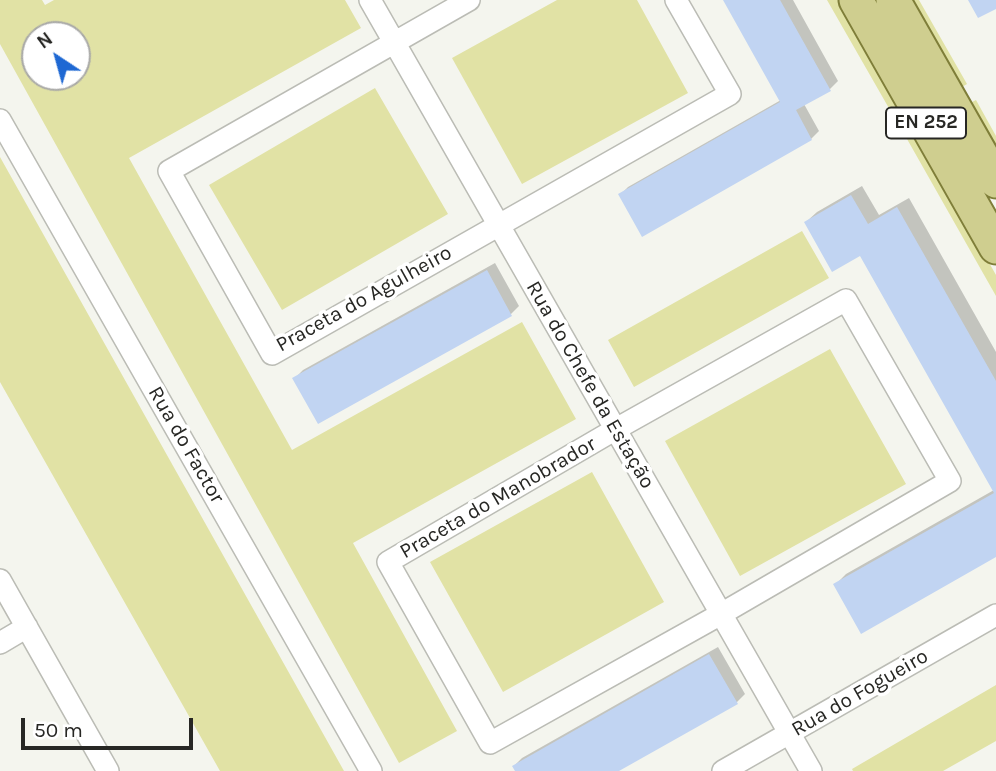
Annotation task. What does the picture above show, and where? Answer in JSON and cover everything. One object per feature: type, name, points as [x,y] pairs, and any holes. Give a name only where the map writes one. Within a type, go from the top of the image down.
[{"type":"main road","name":"EN 252","points":[[856,0],[996,247]]},
{"type":"main road","name":"EN 252","points":[[893,0],[996,181]]},
{"type":"street","name":"Rua do Chefe da Estação","points":[[370,0],[811,771]]},
{"type":"street","points":[[394,42],[468,0]]},
{"type":"street","points":[[499,225],[730,94],[676,0]]},
{"type":"street","name":"Praceta do Agulheiro","points":[[394,42],[169,171],[272,354],[499,225]]},
{"type":"street","name":"Rua do Factor","points":[[0,120],[371,771]]},
{"type":"street","points":[[616,429],[846,300],[950,481],[721,614]]},
{"type":"street","name":"Praceta do Manobrador","points":[[616,429],[388,562],[490,743],[721,614]]},
{"type":"street","points":[[0,580],[108,771]]},
{"type":"street","name":"Rua do Fogueiro","points":[[723,771],[996,615]]},
{"type":"street","points":[[0,643],[27,627]]},
{"type":"green space","points":[[0,0],[42,0],[45,5],[54,0],[345,0],[361,28],[129,158],[292,450],[522,322],[576,419],[353,543],[457,731],[399,763],[26,91],[91,91],[91,21],[21,21],[21,82],[0,44]]},
{"type":"green space","points":[[557,0],[637,0],[688,93],[522,184],[452,58]]},
{"type":"green space","points":[[827,0],[841,0],[908,119],[898,124]]},
{"type":"green space","points":[[906,0],[919,0],[967,84],[957,90]]},
{"type":"green space","points":[[375,88],[448,214],[282,310],[209,185]]},
{"type":"green space","points":[[976,100],[996,136],[996,157],[966,105]]},
{"type":"green space","points":[[916,134],[996,275],[996,296],[907,139]]},
{"type":"green space","points":[[0,157],[344,771],[220,771],[0,382]]},
{"type":"green space","points":[[802,231],[829,278],[634,387],[608,340]]},
{"type":"green space","points":[[830,349],[906,484],[740,576],[665,441]]},
{"type":"green space","points":[[592,472],[664,602],[503,692],[430,562]]},
{"type":"green space","points":[[996,685],[996,741],[943,771],[853,771],[852,769]]},
{"type":"building","points":[[723,0],[780,0],[831,91],[796,110],[812,140],[642,237],[618,194],[780,102]]},
{"type":"building","points":[[968,0],[996,0],[996,9],[978,18]]},
{"type":"building","points":[[851,195],[868,224],[897,207],[996,381],[996,557],[861,634],[833,584],[994,493],[860,256],[832,272],[804,222]]},
{"type":"building","points":[[487,270],[512,316],[318,424],[292,378]]},
{"type":"building","points":[[709,654],[738,704],[619,771],[515,771],[512,766]]}]
